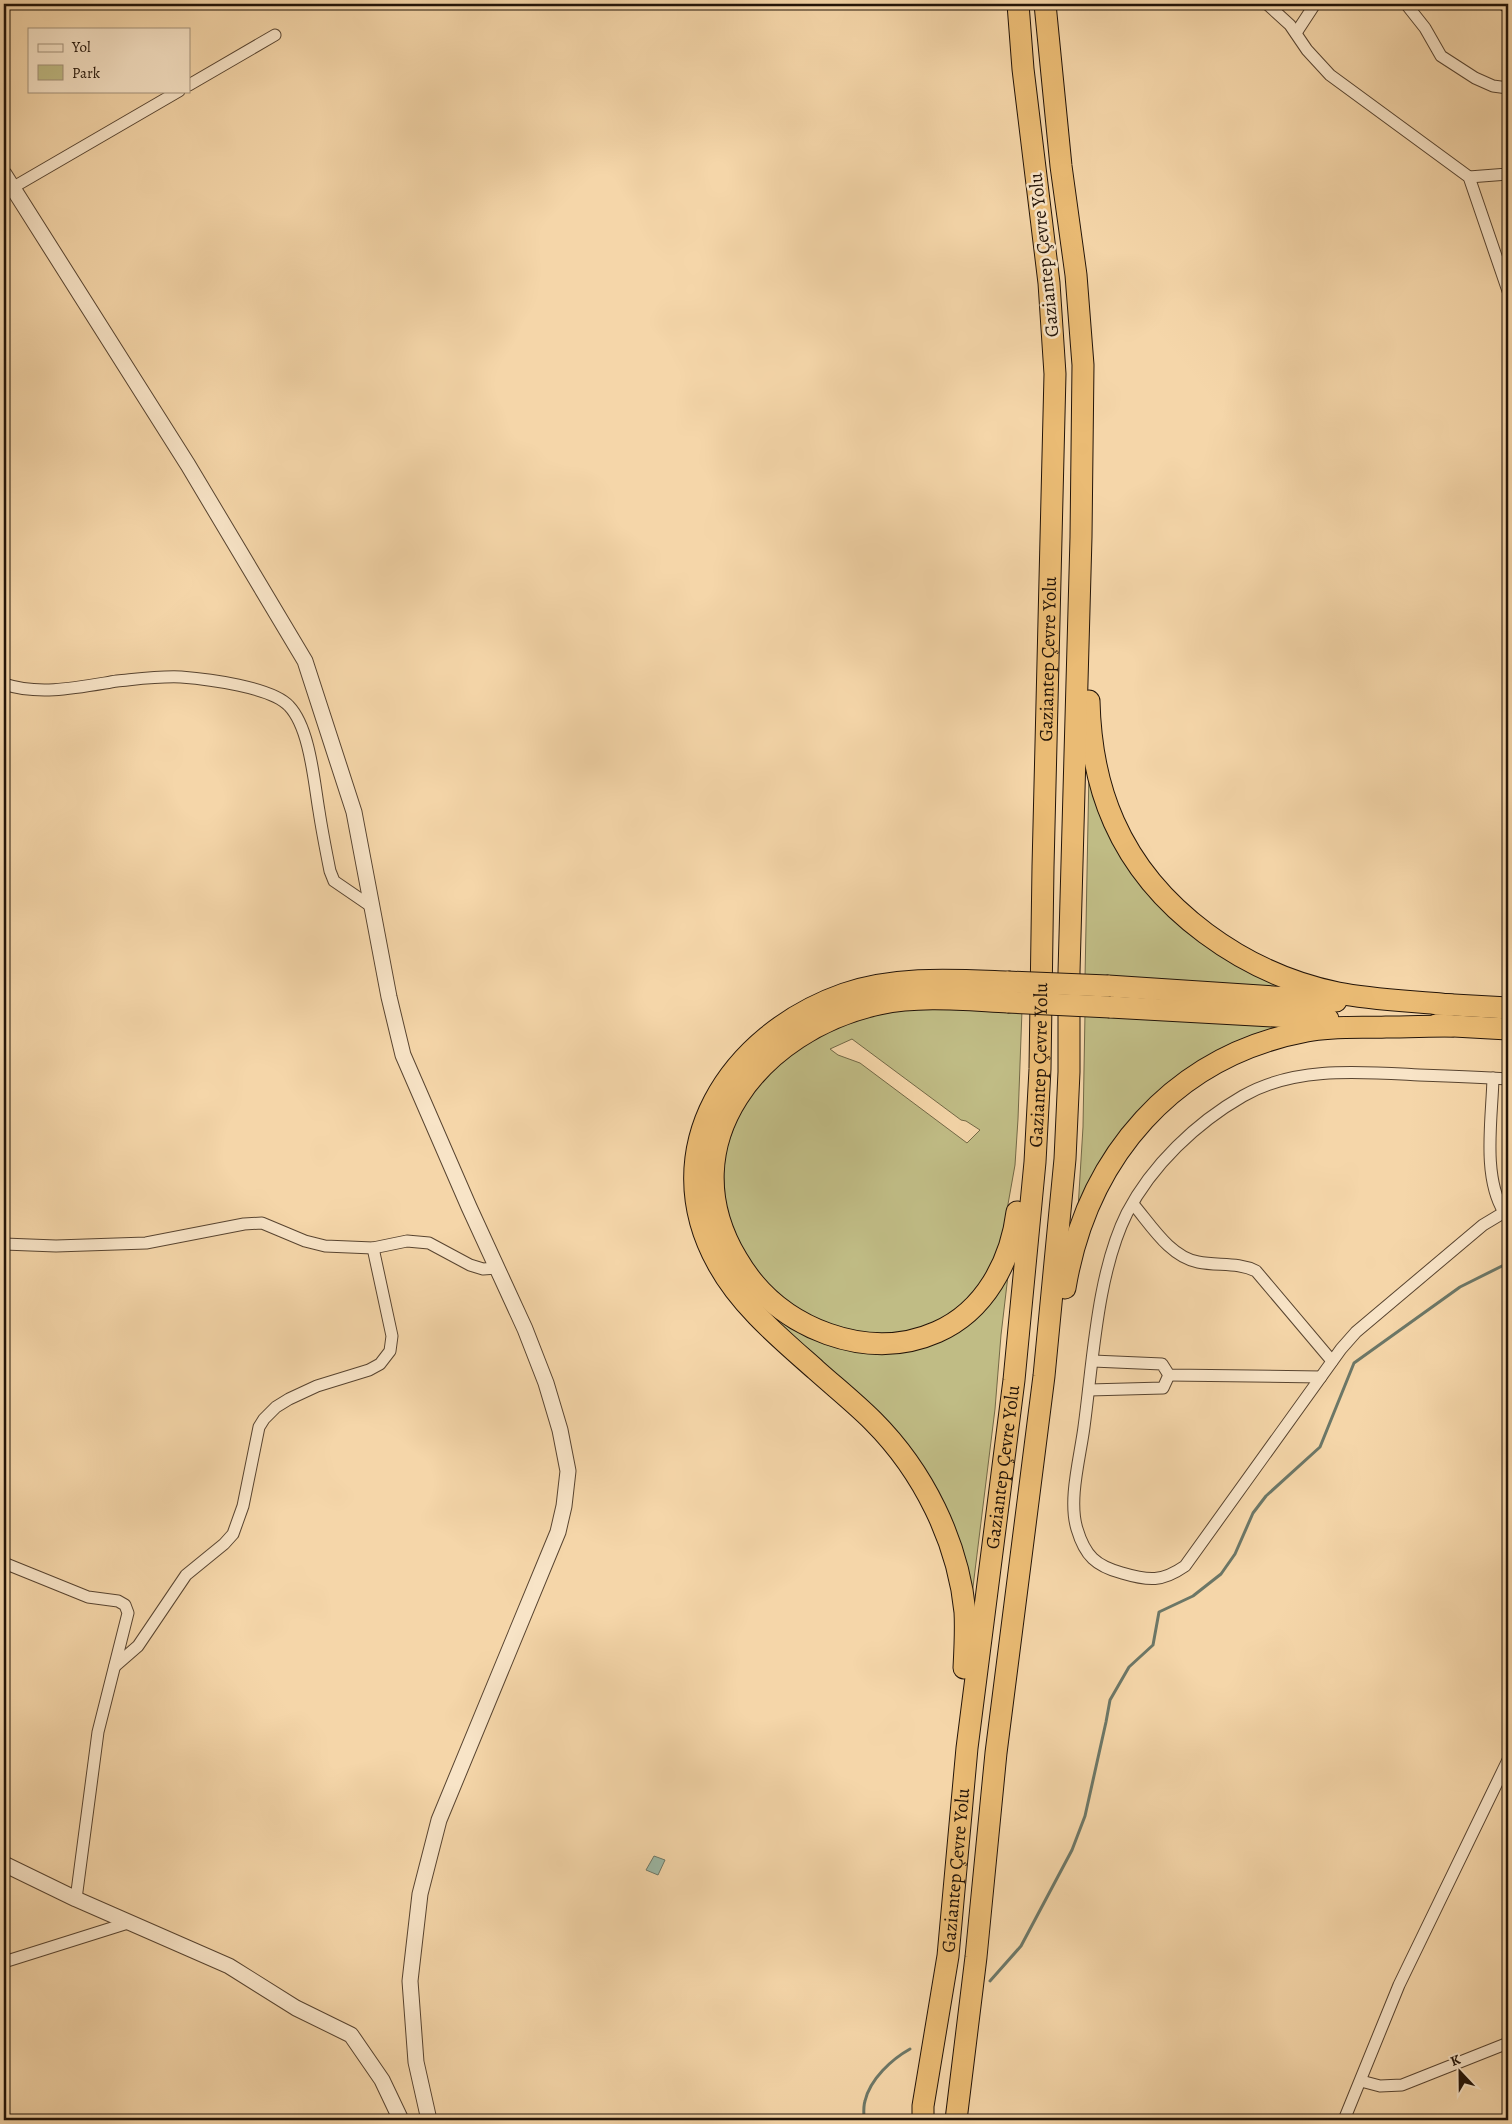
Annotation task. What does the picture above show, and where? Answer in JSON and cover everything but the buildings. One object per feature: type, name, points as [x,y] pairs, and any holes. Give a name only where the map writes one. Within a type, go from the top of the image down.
[{"type":"highway","name":"Gaziantep Çevre Yolu","points":[[923,2120],[948,1956],[967,1748],[1014,1380],[1035,1162],[1040,1068],[1055,374],[1049,283],[1023,70],[1018,4]]},
{"type":"highway","name":"Gaziantep Çevre Yolu","points":[[956,2120],[976,1957],[996,1753],[1044,1376],[1065,1159],[1069,1082],[1083,365],[1076,275],[1061,166],[1044,4]]},
{"type":"highway","points":[[1078,605],[1089,661],[1089,724],[1094,760],[1103,791],[1114,823],[1137,862],[1156,887],[1180,911],[1207,934],[1234,953],[1289,978],[1338,993],[1508,1008]]},
{"type":"highway","points":[[967,1748],[960,1706],[964,1671],[965,1614],[956,1562],[940,1521],[915,1473],[880,1429],[753,1312],[730,1284],[709,1248],[700,1219],[694,1183],[694,1162],[698,1139],[705,1120],[729,1075],[748,1054],[795,1017],[845,993],[898,982],[946,980],[1008,992],[1110,1007],[1508,1030]]},
{"type":"highway","points":[[1040,1068],[1010,1246],[999,1271],[985,1294],[968,1313],[947,1328],[924,1338],[881,1345],[857,1342],[834,1336],[788,1315],[769,1299],[743,1268],[726,1238],[719,1217],[712,1181],[714,1160],[723,1122],[748,1080],[767,1060],[806,1032],[855,1010],[881,1004],[914,1000],[1108,986],[1388,1004],[1451,1004]]},
{"type":"highway","points":[[1044,1376],[1059,1325],[1070,1257],[1090,1201],[1120,1149],[1141,1122],[1174,1090],[1214,1064],[1279,1037],[1338,1027],[1451,1026]]},
{"type":"street","points":[[1266,4],[1290,25],[1307,50],[1330,75],[1468,177],[1508,291]]},
{"type":"street","points":[[1296,33],[1315,4]]},
{"type":"street","points":[[1406,4],[1425,28],[1441,56],[1475,78],[1493,86],[1508,88]]},
{"type":"street","points":[[1503,4],[1508,8]]},
{"type":"street","points":[[190,84],[275,35]]},
{"type":"street","points":[[12,188],[177,92]]},
{"type":"street","points":[[4,174],[188,465],[305,661],[354,812],[389,997],[403,1055],[525,1329],[546,1383],[560,1430],[568,1471],[564,1506],[558,1532],[439,1820],[420,1894],[410,1981],[416,2062],[429,2120]]},
{"type":"street","points":[[1468,177],[1508,174]]},
{"type":"street","points":[[4,684],[24,690],[62,689],[144,678],[181,677],[234,685],[275,696],[289,706],[299,720],[310,756],[330,871],[334,881],[372,907]]},
{"type":"street","points":[[1493,1078],[1490,1173],[1494,1190],[1506,1211],[1483,1225],[1356,1332],[1332,1361],[1185,1566],[1171,1575],[1157,1579],[1141,1578],[1106,1568],[1091,1559],[1082,1544],[1073,1510],[1096,1330],[1114,1244],[1133,1204],[1160,1164],[1210,1119],[1244,1095],[1277,1082],[1357,1071],[1493,1078],[1508,1079]]},
{"type":"street","points":[[1133,1204],[1171,1248],[1188,1259],[1199,1262],[1242,1266],[1261,1275],[1332,1361]]},
{"type":"street","points":[[4,1244],[56,1246],[146,1243],[244,1224],[262,1223],[305,1241],[325,1246],[373,1248],[407,1241],[429,1243],[470,1265],[483,1269],[497,1268]]},
{"type":"street","points":[[115,1666],[138,1646],[186,1575],[224,1544],[233,1534],[243,1506],[259,1427],[264,1419],[276,1407],[289,1399],[317,1386],[369,1370],[380,1364],[390,1352],[392,1336],[373,1248]]},
{"type":"street","points":[[1093,1361],[1162,1364],[1169,1375]]},
{"type":"street","points":[[1169,1375],[1321,1377]]},
{"type":"street","points":[[1089,1390],[1163,1388],[1169,1375]]},
{"type":"street","points":[[4,1563],[88,1597],[118,1601],[125,1605],[128,1612],[98,1732],[76,1899]]},
{"type":"street","points":[[1344,2120],[1399,1985],[1508,1760]]},
{"type":"street","points":[[4,1864],[76,1899],[229,1966],[296,2008],[351,2035],[382,2080],[401,2120]]},
{"type":"street","points":[[4,1962],[131,1922]]},
{"type":"street","points":[[1361,2080],[1380,2086],[1402,2085],[1508,2043]]},
{"type":"green space","points":[[1089,770],[1144,883],[1301,989],[1085,978]]},
{"type":"green space","points":[[902,1008],[1022,1010],[1015,1165],[1003,1232],[996,1257],[971,1298],[932,1325],[909,1333],[862,1334],[820,1322],[795,1308],[770,1287],[750,1265],[725,1211],[723,1157],[741,1108],[773,1067],[834,1026]],"holes":[[[852,1039],[961,1120],[980,1130],[967,1143],[860,1063],[838,1055],[830,1049]]]},
{"type":"green space","points":[[1085,1014],[1305,1022],[1206,1060],[1078,1209],[1083,1127]]},
{"type":"green space","points":[[1009,1267],[995,1409],[971,1603],[946,1515],[774,1318],[775,1311],[914,1348]]},
{"type":"shaded area","points":[[654,1856],[665,1860],[658,1875],[646,1870]]},
{"type":"waterway","points":[[990,1981],[1021,1946],[1072,1850],[1085,1816],[1110,1700],[1129,1667],[1153,1645],[1159,1612],[1193,1596],[1221,1574],[1235,1554],[1253,1513],[1266,1496],[1320,1447],[1354,1363],[1460,1287],[1508,1263]]},
{"type":"waterway","points":[[864,2120],[864,2103],[872,2085],[889,2064],[910,2049]]}]
